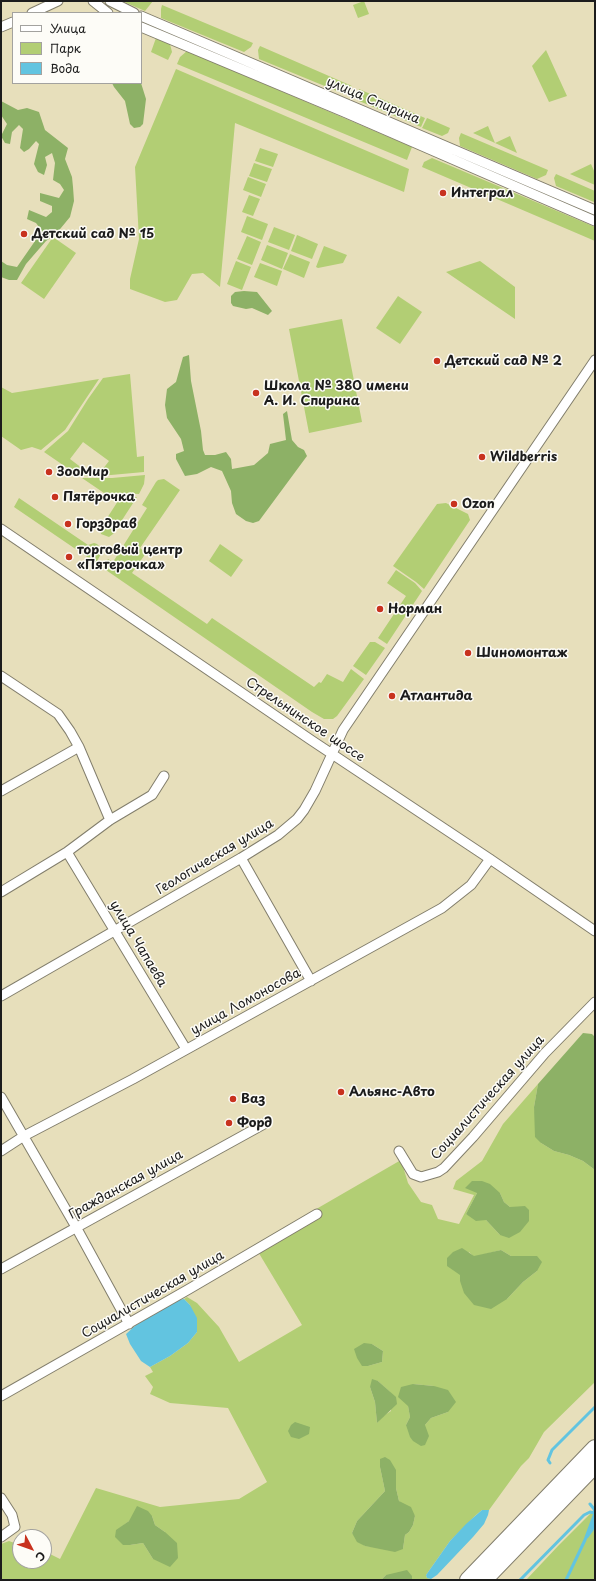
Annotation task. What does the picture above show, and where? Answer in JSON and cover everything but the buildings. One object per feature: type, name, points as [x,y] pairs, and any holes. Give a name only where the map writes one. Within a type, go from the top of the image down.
[{"type":"highway","points":[[468,1580],[595,1448]]},
{"type":"highway","points":[[484,1580],[595,1465]]},
{"type":"street","points":[[34,12],[58,1]]},
{"type":"street","points":[[93,1],[107,12]]},
{"type":"street","points":[[110,1],[132,12]]},
{"type":"street","name":"улица Спирина","points":[[142,16],[595,210]]},
{"type":"street","points":[[1,27],[12,22]]},
{"type":"street","name":"улица Спирина","points":[[142,28],[344,112],[595,221]]},
{"type":"street","name":"Геологическая улица","points":[[1,996],[241,858],[278,835],[297,819],[310,801],[343,730],[595,360]]},
{"type":"street","name":"Стрельнинское шоссе","points":[[1,528],[595,931]]},
{"type":"street","points":[[1,676],[58,714],[79,747],[110,820]]},
{"type":"street","points":[[1,791],[79,747]]},
{"type":"street","points":[[1,892],[67,852],[110,820],[152,795],[164,776]]},
{"type":"street","name":"улица Чапаева","points":[[67,852],[186,1050]]},
{"type":"street","points":[[241,858],[311,981]]},
{"type":"street","name":"улица Ломоносова","points":[[1,1151],[24,1136],[186,1050],[442,908],[471,885],[490,859]]},
{"type":"street","name":"Социалистическая улица","points":[[399,1151],[413,1174],[421,1177],[438,1172],[444,1168],[474,1136],[545,1053],[595,1002]]},
{"type":"street","points":[[1,1097],[76,1227],[129,1324]]},
{"type":"street","name":"Гражданская улица","points":[[1,1269],[264,1124]]},
{"type":"street","name":"Социалистическая улица","points":[[1,1396],[129,1324],[317,1214]]},
{"type":"street","points":[[1,1498],[12,1514],[16,1527],[1,1537]]},
{"type":"green space","points":[[122,1],[153,1],[145,11]]},
{"type":"green space","points":[[364,1],[369,14],[358,18],[353,5]]},
{"type":"green space","points":[[162,5],[253,43],[251,47],[244,52],[161,18]]},
{"type":"green space","points":[[156,38],[170,44],[172,52],[168,60],[151,52]]},
{"type":"green space","points":[[260,46],[352,86],[344,94],[259,59],[258,50]]},
{"type":"green space","points":[[546,50],[567,96],[549,102],[532,66]]},
{"type":"green space","points":[[187,51],[412,147],[407,160],[177,64],[180,57]]},
{"type":"green space","points":[[176,69],[409,169],[404,192],[235,123],[220,287],[203,273],[192,274],[177,300],[165,302],[130,289],[130,279],[139,239],[135,167]]},
{"type":"green space","points":[[112,84],[141,84],[146,99],[143,124],[140,127],[134,128],[130,124],[125,101]]},
{"type":"green space","points":[[359,89],[425,118],[421,127],[359,101]]},
{"type":"green space","points":[[1,101],[18,110],[27,108],[39,112],[45,130],[68,148],[65,159],[72,177],[73,187],[74,201],[70,217],[56,234],[46,241],[26,264],[17,280],[9,280],[1,277],[1,261],[7,265],[17,267],[42,231],[36,223],[27,219],[29,210],[46,217],[52,212],[52,206],[40,201],[40,193],[59,198],[64,190],[60,184],[53,180],[55,163],[52,153],[45,157],[47,165],[44,175],[38,172],[34,164],[39,144],[36,141],[24,152],[20,148],[23,129],[19,125],[12,132],[10,144],[5,143],[1,136],[7,124],[1,115]]},
{"type":"green space","points":[[427,118],[450,128],[448,133],[442,136],[422,128]]},
{"type":"green space","points":[[488,126],[495,143],[473,133]]},
{"type":"green space","points":[[461,133],[548,170],[546,175],[537,179],[460,146],[459,138]]},
{"type":"green space","points":[[510,136],[517,153],[495,143]]},
{"type":"green space","points":[[260,148],[278,154],[273,167],[255,161]]},
{"type":"green space","points":[[432,158],[595,227],[595,241],[422,167],[424,162]]},
{"type":"green space","points":[[254,163],[272,169],[267,182],[249,176]]},
{"type":"green space","points":[[591,164],[595,173],[595,185],[570,174]]},
{"type":"green space","points":[[556,174],[595,191],[594,202],[556,186],[554,178]]},
{"type":"green space","points":[[248,177],[266,184],[261,197],[243,190]]},
{"type":"green space","points":[[249,195],[260,199],[253,216],[242,212]]},
{"type":"green space","points":[[247,216],[268,224],[262,240],[241,232]]},
{"type":"green space","points":[[274,227],[295,235],[289,250],[268,242]]},
{"type":"green space","points":[[297,235],[318,244],[312,259],[291,251]]},
{"type":"green space","points":[[247,236],[261,242],[252,265],[237,259]]},
{"type":"green space","points":[[53,237],[76,253],[44,299],[21,283]]},
{"type":"green space","points":[[267,245],[288,253],[282,269],[261,260]]},
{"type":"green space","points":[[324,246],[347,255],[343,263],[318,268],[316,267]]},
{"type":"green space","points":[[290,254],[310,262],[304,278],[283,269]]},
{"type":"green space","points":[[236,261],[251,267],[242,290],[227,284]]},
{"type":"green space","points":[[480,261],[515,287],[515,319],[446,272]]},
{"type":"green space","points":[[260,263],[282,271],[277,286],[254,277]]},
{"type":"green space","points":[[235,292],[257,292],[272,311],[268,315],[252,308],[246,309],[233,306],[231,303],[231,296]]},
{"type":"green space","points":[[398,296],[422,312],[400,344],[376,328]]},
{"type":"green space","points":[[342,319],[362,422],[309,433],[289,329]]},
{"type":"green space","points":[[189,355],[191,381],[205,455],[215,455],[226,452],[231,459],[232,469],[254,465],[268,453],[270,444],[286,440],[283,414],[287,411],[292,440],[298,447],[304,450],[307,456],[259,521],[253,523],[246,521],[236,514],[232,503],[231,491],[222,471],[211,467],[197,474],[185,476],[176,459],[176,454],[184,451],[181,439],[167,418],[165,405],[167,389],[176,382],[183,357]]},
{"type":"green space","points":[[130,374],[137,457],[144,456],[144,472],[79,476],[44,452],[68,431],[103,378]],"holes":[[[83,442],[109,461],[99,474],[91,475],[70,459]]]},
{"type":"green space","points":[[99,379],[65,430],[41,450],[32,447],[21,450],[1,436],[1,387],[12,393]]},
{"type":"green space","points":[[145,475],[144,484],[139,494],[104,493],[82,478],[112,478]]},
{"type":"green space","points":[[164,479],[180,490],[140,548],[146,553],[132,573],[207,624],[212,618],[314,687],[319,682],[321,683],[327,674],[343,682],[351,669],[364,679],[337,716],[333,719],[324,719],[312,712],[103,568],[108,559],[113,562],[147,508],[142,505],[156,482]]},
{"type":"green space","points":[[109,496],[137,497],[113,534],[109,537],[101,534],[100,529],[118,501]]},
{"type":"green space","points":[[19,498],[88,545],[94,543],[97,544],[102,549],[102,552],[96,563],[14,507]]},
{"type":"green space","points":[[446,503],[468,514],[470,520],[424,589],[393,566],[437,504]]},
{"type":"green space","points":[[220,544],[243,560],[231,577],[209,561]]},
{"type":"green space","points":[[396,570],[415,583],[422,591],[387,644],[378,638],[406,596],[387,583]]},
{"type":"green space","points":[[370,642],[375,642],[385,648],[366,675],[353,666]]},
{"type":"green space","points":[[583,1033],[592,1034],[595,1037],[595,1170],[583,1161],[554,1151],[541,1143],[535,1137],[534,1107],[538,1084]]},
{"type":"green space","points":[[538,1084],[534,1107],[541,1143],[554,1151],[583,1161],[595,1170],[595,1382],[544,1432],[529,1458],[521,1466],[489,1510],[482,1510],[450,1541],[426,1575],[427,1578],[431,1579],[412,1580],[412,1576],[386,1575],[381,1580],[1,1580],[1,1544],[9,1541],[12,1542],[12,1569],[52,1569],[52,1555],[60,1559],[96,1488],[160,1507],[239,1499],[267,1482],[228,1408],[170,1403],[150,1394],[153,1387],[145,1376],[153,1372],[150,1367],[170,1356],[188,1343],[197,1332],[190,1305],[184,1299],[187,1297],[197,1303],[219,1327],[239,1362],[302,1325],[254,1245],[401,1160],[408,1183],[421,1202],[432,1205],[438,1219],[459,1224],[474,1195],[453,1189],[456,1181],[482,1161],[503,1124]],"holes":[[[477,1193],[500,1193],[504,1202],[510,1207],[500,1235],[486,1220],[466,1214]],[[501,1250],[511,1256],[537,1256],[537,1271],[523,1282],[507,1299],[460,1281],[460,1275],[469,1252],[474,1257]],[[372,1344],[383,1351],[382,1362],[362,1366]],[[378,1381],[390,1392],[391,1411],[383,1416],[377,1423],[375,1402],[370,1387]],[[413,1384],[434,1386],[448,1412],[431,1418],[425,1425],[406,1425],[410,1417],[408,1406]],[[380,1467],[396,1476],[396,1488],[399,1501],[415,1516],[413,1525],[409,1532],[405,1535],[403,1549],[365,1546],[352,1533],[357,1521],[385,1491]],[[152,1516],[155,1525],[165,1532],[153,1559],[143,1543],[130,1545],[120,1528],[129,1521]]]},
{"type":"green space","points":[[472,1181],[482,1181],[490,1184],[500,1193],[504,1202],[510,1207],[525,1206],[529,1210],[529,1221],[520,1232],[509,1238],[500,1235],[486,1220],[476,1221],[466,1214],[477,1193],[465,1188]]},
{"type":"green space","points":[[462,1248],[474,1256],[501,1250],[511,1256],[537,1256],[542,1262],[537,1271],[523,1282],[507,1299],[491,1309],[474,1305],[464,1293],[460,1281],[460,1275],[447,1266],[447,1258],[453,1252]]},
{"type":"green space","points":[[364,1343],[372,1344],[383,1351],[382,1362],[362,1366],[354,1349]]},
{"type":"green space","points":[[372,1379],[378,1381],[396,1397],[397,1404],[377,1423],[375,1402],[370,1387]]},
{"type":"green space","points":[[413,1384],[434,1386],[448,1390],[456,1402],[448,1412],[431,1418],[425,1425],[429,1436],[425,1445],[421,1446],[410,1437],[406,1425],[410,1417],[408,1406],[398,1397],[401,1387]]},
{"type":"green space","points":[[295,1422],[310,1427],[309,1434],[299,1439],[291,1437],[288,1431],[291,1425]]},
{"type":"green space","points":[[385,1457],[390,1460],[396,1470],[396,1488],[399,1501],[411,1507],[415,1516],[413,1525],[409,1532],[405,1535],[403,1549],[395,1552],[365,1546],[357,1542],[352,1533],[357,1521],[385,1491],[380,1467],[380,1459]]},
{"type":"green space","points":[[137,1506],[148,1511],[152,1516],[155,1525],[177,1543],[178,1558],[170,1567],[153,1559],[143,1543],[123,1545],[115,1537],[116,1530],[129,1521]]},
{"type":"green space","points":[[595,1509],[595,1580],[526,1580],[558,1546]]},
{"type":"green space","points":[[407,1570],[412,1576],[412,1580],[381,1580],[386,1575]]},
{"type":"water","points":[[184,1299],[190,1305],[197,1318],[197,1332],[188,1343],[170,1356],[150,1367],[141,1361],[130,1344],[126,1334],[136,1325],[178,1300]]},
{"type":"water","points":[[482,1510],[489,1510],[484,1524],[437,1575],[431,1579],[427,1578],[426,1575],[450,1541]]},
{"type":"waterway","points":[[550,1463],[548,1460],[552,1450],[595,1407]]},
{"type":"waterway","points":[[566,1580],[585,1540],[595,1513],[590,1504]]},
{"type":"waterway","points":[[520,1580],[584,1515],[590,1512],[595,1513]]},
{"type":"waterway","points":[[587,1537],[592,1530],[595,1521]]},
{"type":"place","name":"Интеграл","points":[[443,193]]},
{"type":"place","name":"Детский сад № 15","points":[[24,234]]},
{"type":"place","name":"Детский сад № 2","points":[[437,361]]},
{"type":"place","name":"Школа № 380 имени А. И. Спирина","points":[[256,393]]},
{"type":"place","name":"Wildberris","points":[[482,457]]},
{"type":"place","name":"ЗооМир","points":[[49,472]]},
{"type":"place","name":"Пятёрочка","points":[[55,497]]},
{"type":"place","name":"Ozon","points":[[454,504]]},
{"type":"place","name":"Горздрав","points":[[68,524]]},
{"type":"place","name":"торговый центр «Пятерочка»","points":[[69,557]]},
{"type":"place","name":"Норман","points":[[380,609]]},
{"type":"place","name":"Шиномонтаж","points":[[468,653]]},
{"type":"place","name":"Атлантида","points":[[392,696]]},
{"type":"place","name":"Альянс-Авто","points":[[341,1092]]},
{"type":"place","name":"Ваз","points":[[233,1099]]},
{"type":"place","name":"Форд","points":[[229,1123]]}]
